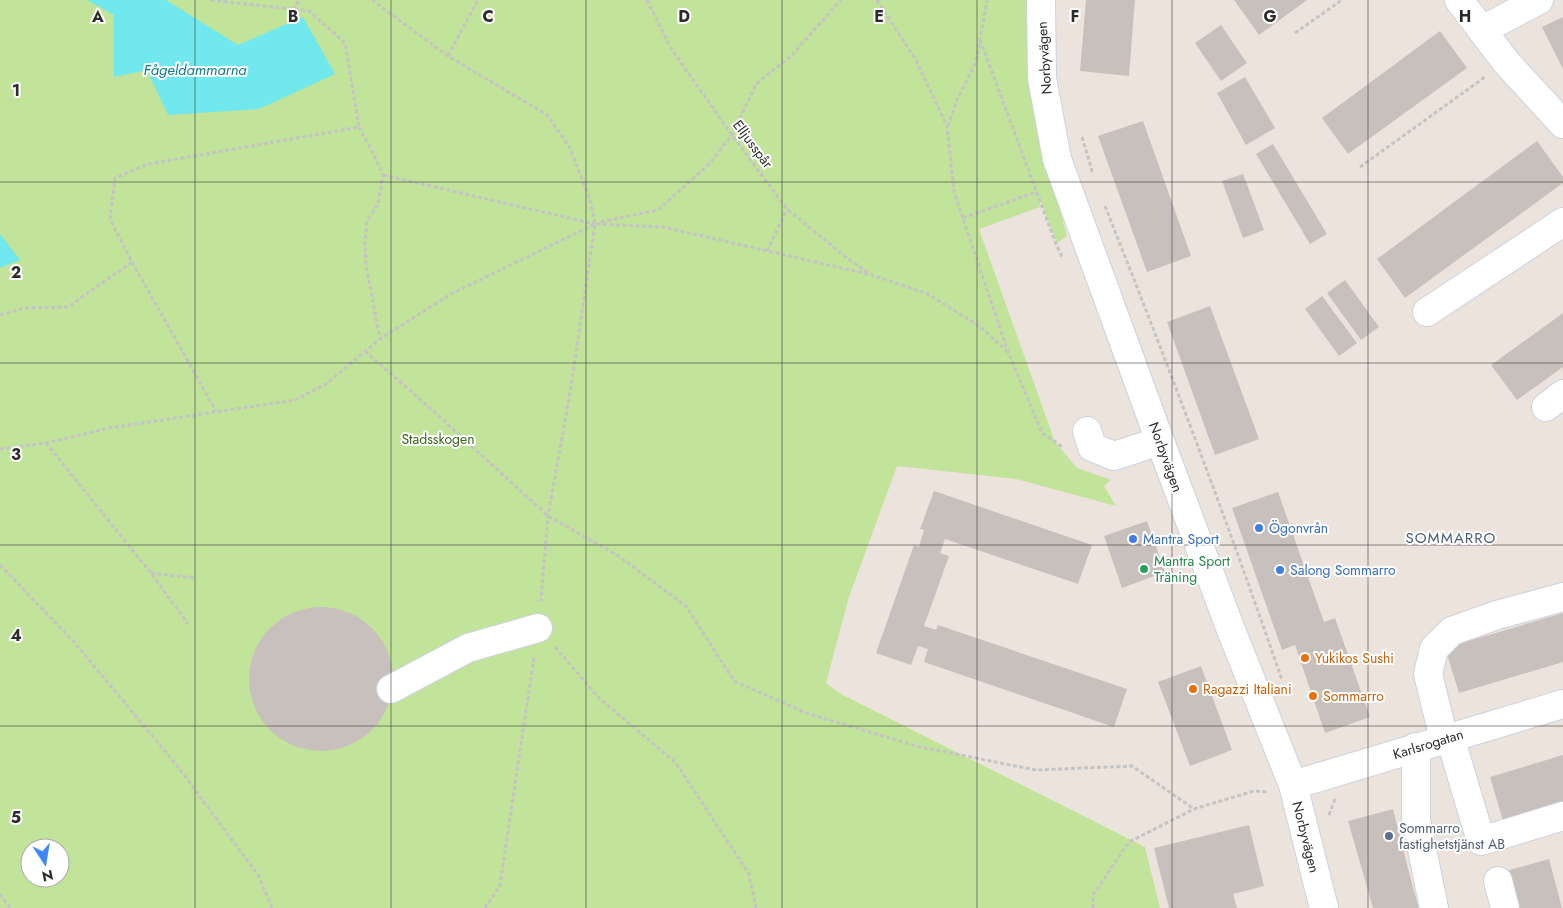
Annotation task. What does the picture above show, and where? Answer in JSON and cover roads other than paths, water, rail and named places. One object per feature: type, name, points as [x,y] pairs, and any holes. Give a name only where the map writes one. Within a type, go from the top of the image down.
[{"type":"street","name":"Norbyvägen","points":[[1041,0],[1042,78],[1057,159],[1231,630],[1302,786],[1324,908]]},
{"type":"street","points":[[1459,0],[1506,62],[1563,124]]},
{"type":"street","points":[[1482,30],[1539,0]]},
{"type":"street","points":[[1427,312],[1563,222]]},
{"type":"street","points":[[1087,431],[1092,447],[1114,456],[1160,441]]},
{"type":"street","points":[[1563,597],[1497,615],[1452,631],[1434,649],[1428,674],[1481,841],[1563,816]]},
{"type":"street","points":[[391,689],[468,648],[538,628]]},
{"type":"street","name":"Karlsrogatan","points":[[1302,786],[1416,747],[1563,704]]},
{"type":"street","points":[[1416,747],[1416,820],[1434,908]]},
{"type":"street","points":[[1498,880],[1506,908]]},
{"type":"water","name":"Fågeldammarna","points":[[87,0],[166,0],[238,45],[303,17],[335,74],[259,109],[168,115],[147,70],[114,77],[114,15]]},
{"type":"water","points":[[0,234],[20,260],[0,268]]},
{"type":"place","name":"Ögonvrån","points":[[1259,528]]},
{"type":"place","name":"Mantra Sport","points":[[1133,539]]},
{"type":"place","name":"Mantra Sport Träning","points":[[1144,569]]},
{"type":"place","name":"Salong Sommarro","points":[[1280,570]]},
{"type":"place","name":"Yukikos Sushi","points":[[1305,658]]},
{"type":"place","name":"Ragazzi Italiani","points":[[1193,689]]},
{"type":"place","name":"Sommarro","points":[[1313,696]]},
{"type":"place","name":"Sommarro fastighetstjänst AB","points":[[1389,836]]},
{"type":"district","name":"SOMMARRO","points":[[1451,538]]},
{"type":"park label","name":"Stadsskogen","points":[[438,439]]}]
